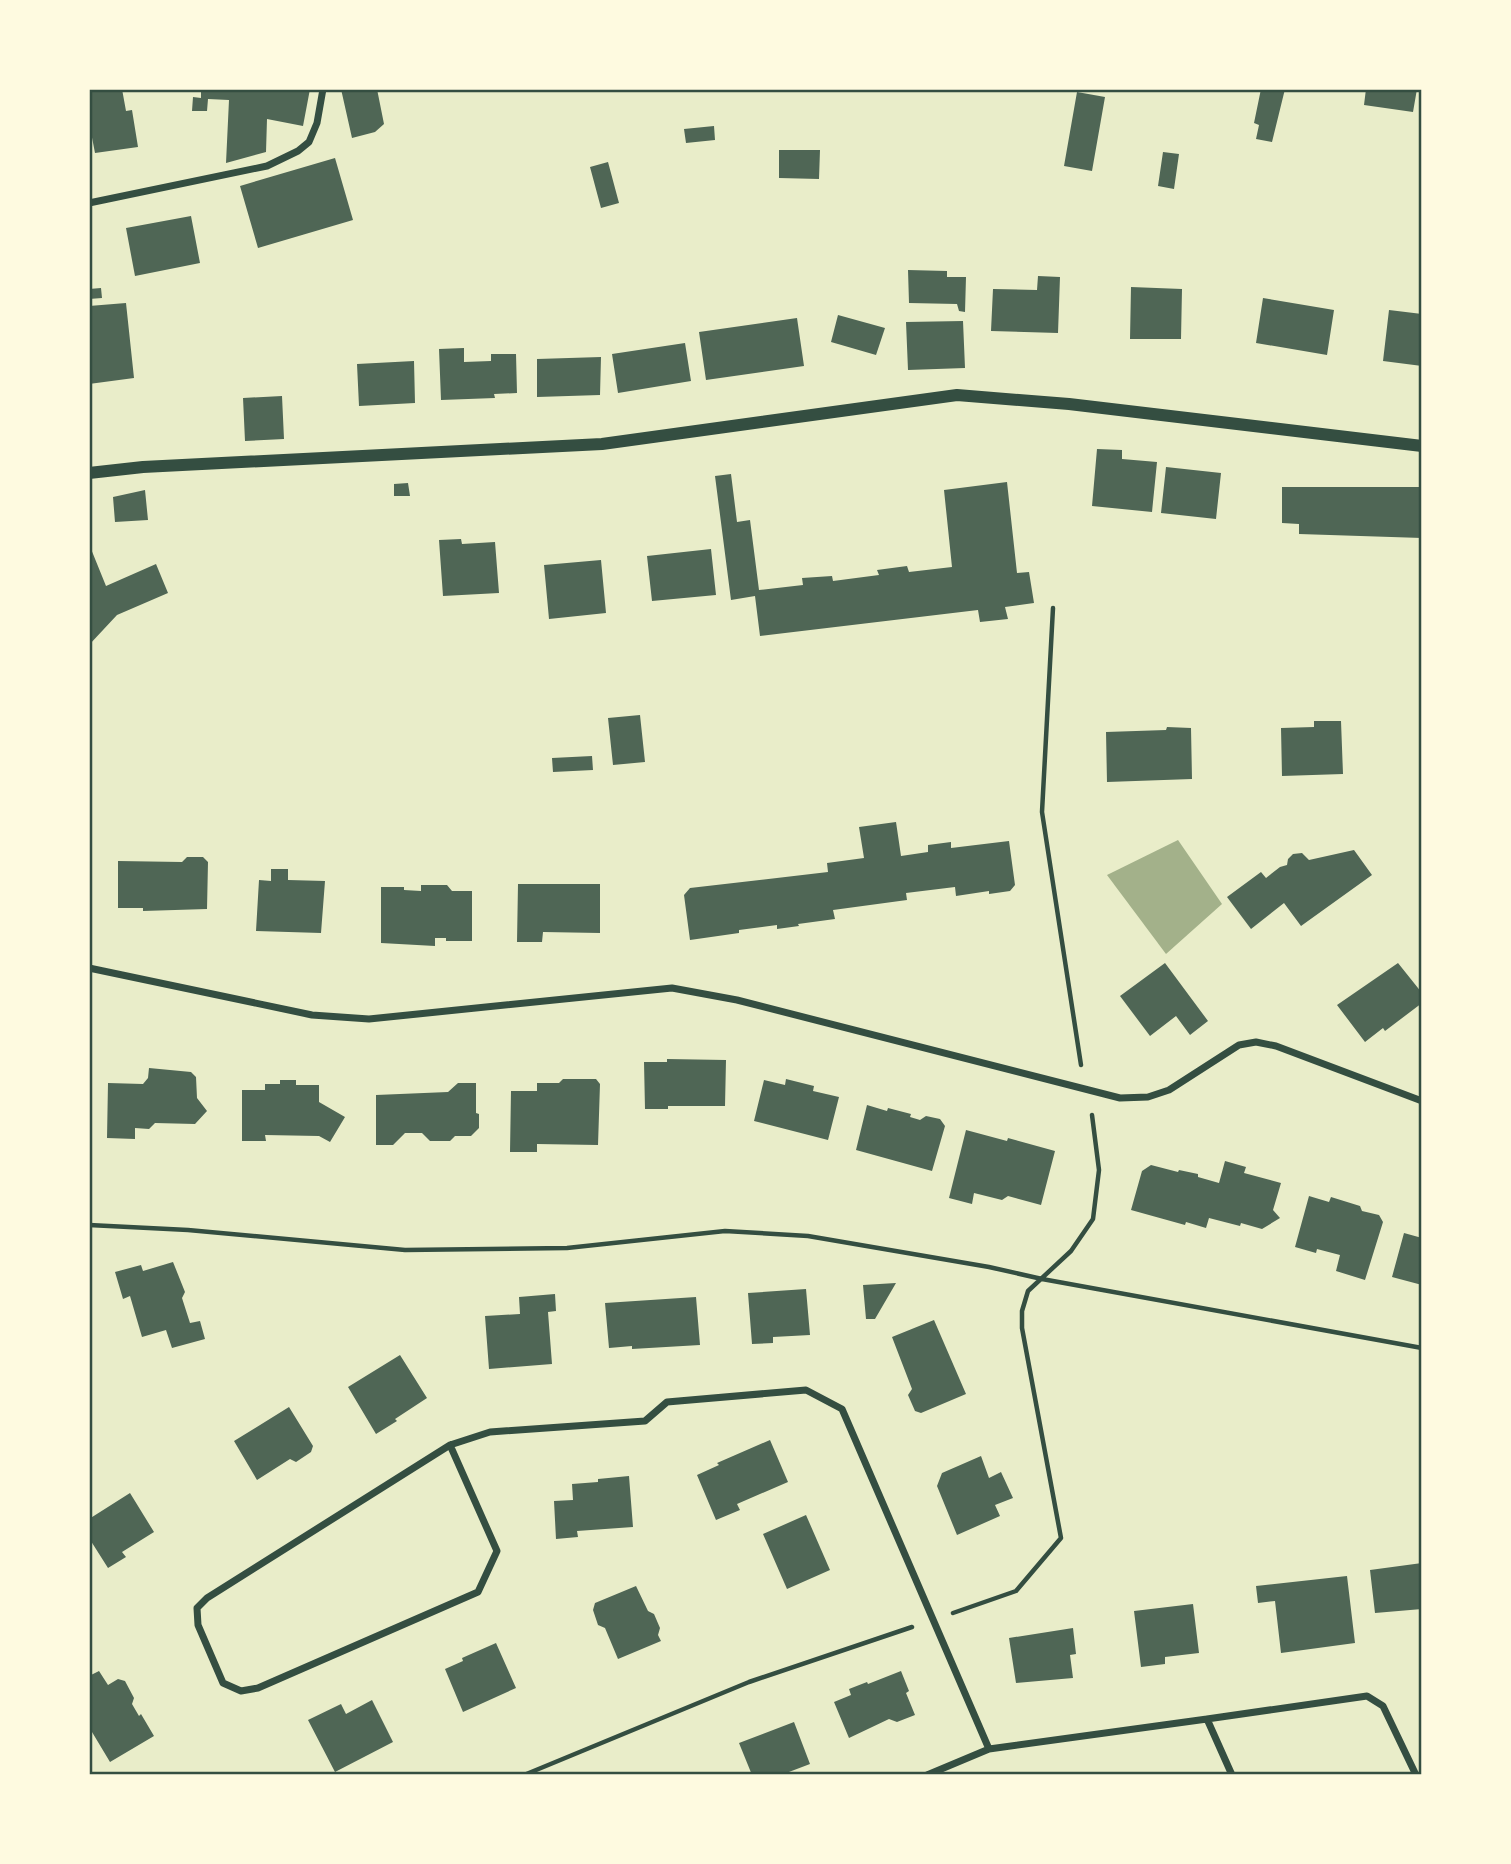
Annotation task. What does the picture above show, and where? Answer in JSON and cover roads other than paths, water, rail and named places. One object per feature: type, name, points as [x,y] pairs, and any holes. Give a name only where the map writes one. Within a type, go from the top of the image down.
[{"type":"street","points":[[89,203],[267,166],[299,151],[309,142],[313,132],[323,89]]},
{"type":"street","points":[[89,473],[143,467],[602,444],[957,395],[1069,404],[1422,446]]},
{"type":"street","points":[[89,968],[312,1015],[369,1019],[672,988],[737,1000],[1120,1098],[1148,1097],[1169,1090],[1239,1045],[1256,1042],[1276,1046],[1422,1101]]},
{"type":"street","points":[[450,1446],[497,1551],[478,1592],[258,1688],[242,1691],[223,1683],[198,1625],[197,1608],[207,1598],[450,1446],[490,1432],[645,1421],[667,1402],[806,1390],[842,1409],[989,1749]]},
{"type":"street","points":[[927,1775],[989,1749],[1367,1696],[1383,1706],[1416,1775]]},
{"type":"street","points":[[1208,1719],[1233,1775]]}]
